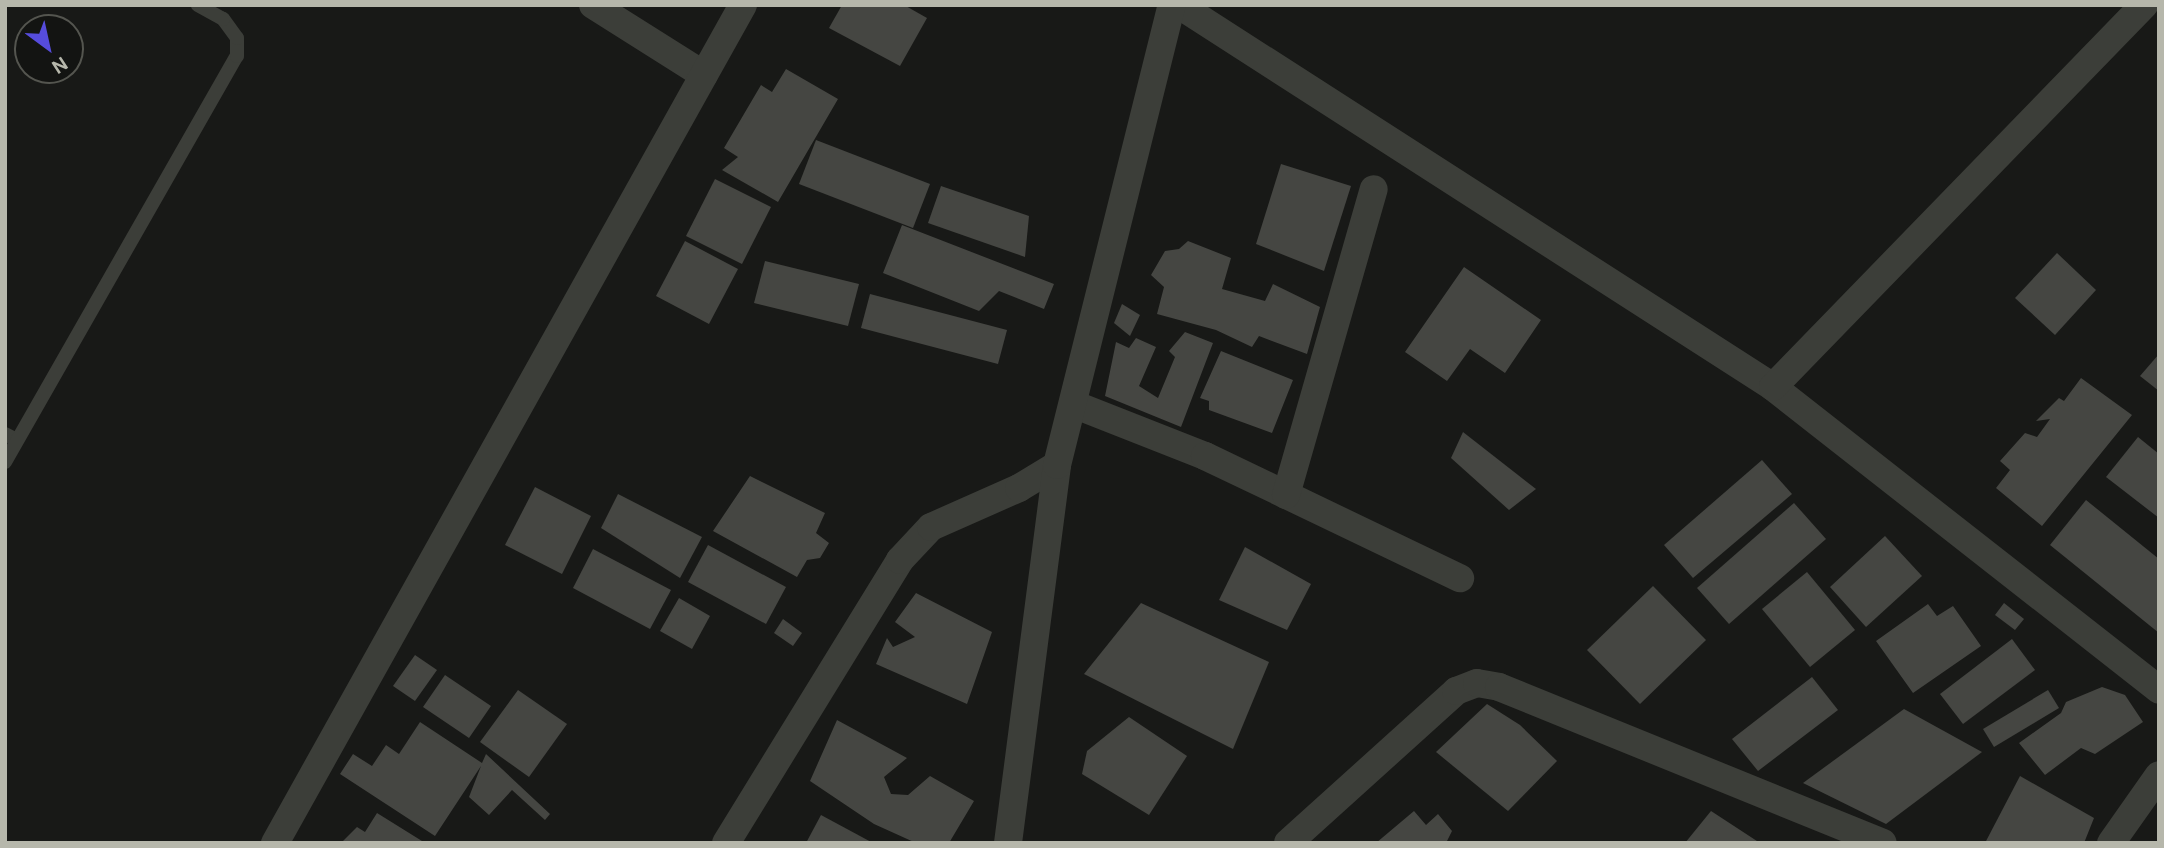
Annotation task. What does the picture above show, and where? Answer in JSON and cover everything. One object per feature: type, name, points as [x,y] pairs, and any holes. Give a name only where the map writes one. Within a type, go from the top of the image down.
[{"type":"street","points":[[593,5],[704,75]]},
{"type":"street","points":[[275,843],[743,5]]},
{"type":"street","points":[[1008,843],[1057,465],[1172,5]]},
{"type":"street","points":[[1179,5],[1773,387],[2159,690]]},
{"type":"street","points":[[1773,387],[2144,5]]},
{"type":"street","points":[[1286,495],[1374,189]]},
{"type":"street","points":[[1073,404],[1286,495],[1460,578]]},
{"type":"street","points":[[726,843],[900,560],[931,527],[1018,488],[1057,465]]},
{"type":"street","points":[[1288,843],[1456,691],[1478,683],[1499,687],[1878,842]]},
{"type":"street","points":[[2111,843],[2159,775]]},
{"type":"lane","points":[[5,462],[11,437],[237,56],[237,38],[223,19],[198,5]]},
{"type":"building","points":[[842,5],[904,5],[927,18],[900,66],[829,28]]},
{"type":"building","points":[[786,69],[838,99],[778,202],[722,170],[738,157],[724,148],[761,85],[772,92]]},
{"type":"building","points":[[816,140],[930,184],[913,228],[799,184]]},
{"type":"building","points":[[1281,164],[1351,186],[1324,271],[1256,244]]},
{"type":"building","points":[[715,179],[771,207],[742,264],[686,236]]},
{"type":"building","points":[[941,186],[1029,216],[1025,257],[928,223]]},
{"type":"building","points":[[902,225],[1054,284],[1044,309],[999,291],[979,311],[883,273]]},
{"type":"building","points":[[685,241],[738,269],[709,324],[656,296]]},
{"type":"building","points":[[1188,241],[1231,258],[1222,289],[1265,301],[1273,284],[1320,307],[1307,354],[1259,336],[1252,347],[1216,330],[1157,314],[1164,287],[1151,275],[1165,251],[1179,249]]},
{"type":"building","points":[[2057,253],[2096,290],[2055,335],[2015,298]]},
{"type":"building","points":[[765,261],[859,284],[848,326],[754,303]]},
{"type":"building","points":[[1464,267],[1541,320],[1505,373],[1470,349],[1447,381],[1405,352]]},
{"type":"building","points":[[870,294],[1007,330],[998,364],[861,328]]},
{"type":"building","points":[[1122,304],[1140,315],[1130,336],[1114,323]]},
{"type":"building","points":[[1185,332],[1213,343],[1181,427],[1105,396],[1116,342],[1129,348],[1136,338],[1156,347],[1139,386],[1158,398],[1175,357],[1169,351]]},
{"type":"building","points":[[1221,351],[1293,380],[1272,433],[1209,410],[1209,401],[1200,398]]},
{"type":"building","points":[[2159,354],[2159,391],[2140,376]]},
{"type":"building","points":[[2081,378],[2132,415],[2042,526],[1996,488],[2010,470],[2000,461],[2025,433],[2037,437],[2050,419],[2036,421],[2059,398],[2064,401]]},
{"type":"building","points":[[1463,432],[1536,489],[1509,510],[1451,458]]},
{"type":"building","points":[[2138,437],[2159,454],[2159,518],[2106,477]]},
{"type":"building","points":[[1762,460],[1792,494],[1693,578],[1664,545]]},
{"type":"building","points":[[750,476],[825,513],[816,533],[829,543],[820,558],[807,560],[797,577],[713,531]]},
{"type":"building","points":[[535,487],[591,516],[562,574],[505,545]]},
{"type":"building","points":[[618,494],[702,537],[680,578],[601,528]]},
{"type":"building","points":[[2086,500],[2159,559],[2159,633],[2050,545]]},
{"type":"building","points":[[1794,503],[1826,539],[1729,624],[1697,588]]},
{"type":"building","points":[[1885,536],[1922,576],[1866,627],[1830,587]]},
{"type":"building","points":[[708,545],[786,587],[766,624],[688,582]]},
{"type":"building","points":[[1245,547],[1311,584],[1287,630],[1219,600]]},
{"type":"building","points":[[593,549],[671,590],[650,629],[573,588]]},
{"type":"building","points":[[1807,572],[1855,630],[1810,667],[1762,609]]},
{"type":"building","points":[[1653,586],[1706,640],[1640,704],[1587,650]]},
{"type":"building","points":[[916,593],[992,632],[967,704],[876,664],[887,638],[893,647],[915,637],[895,622]]},
{"type":"building","points":[[679,598],[710,616],[692,649],[660,631]]},
{"type":"building","points":[[1141,603],[1269,662],[1233,749],[1084,674]]},
{"type":"building","points":[[2004,603],[2024,619],[2015,630],[1995,615]]},
{"type":"building","points":[[1928,604],[1937,616],[1953,606],[1981,646],[1913,693],[1876,641]]},
{"type":"building","points":[[783,619],[802,633],[793,646],[774,633]]},
{"type":"building","points":[[2012,639],[2035,670],[1963,724],[1940,694]]},
{"type":"building","points":[[415,655],[437,670],[415,701],[393,686]]},
{"type":"building","points":[[445,675],[491,706],[469,738],[423,707]]},
{"type":"building","points":[[1812,677],[1838,710],[1758,771],[1732,739]]},
{"type":"building","points":[[2102,687],[2125,695],[2143,722],[2095,754],[2081,748],[2045,775],[2019,743],[2061,713],[2066,702]]},
{"type":"building","points":[[518,690],[567,724],[529,777],[480,742]]},
{"type":"building","points":[[2048,690],[2059,708],[1994,747],[1983,729]]},
{"type":"building","points":[[1487,704],[1520,725],[1557,761],[1508,811],[1436,752]]},
{"type":"building","points":[[1904,709],[1982,752],[1886,824],[1803,783]]},
{"type":"building","points":[[1129,717],[1187,756],[1149,815],[1082,774],[1087,751]]},
{"type":"building","points":[[837,720],[907,758],[884,777],[891,794],[908,795],[930,776],[974,801],[949,843],[916,843],[874,824],[810,781]]},
{"type":"building","points":[[420,722],[482,763],[486,754],[550,814],[545,820],[512,790],[489,815],[469,797],[481,766],[435,836],[340,774],[353,754],[372,766],[386,745],[399,754]]},
{"type":"building","points":[[2020,776],[2094,818],[2084,843],[1985,843]]},
{"type":"building","points":[[1414,811],[1426,825],[1438,814],[1452,831],[1446,843],[1376,843]]},
{"type":"building","points":[[1711,811],[1760,843],[1685,843]]},
{"type":"building","points":[[377,813],[422,841],[341,843],[357,827],[365,832]]},
{"type":"building","points":[[821,815],[873,843],[806,843]]}]
